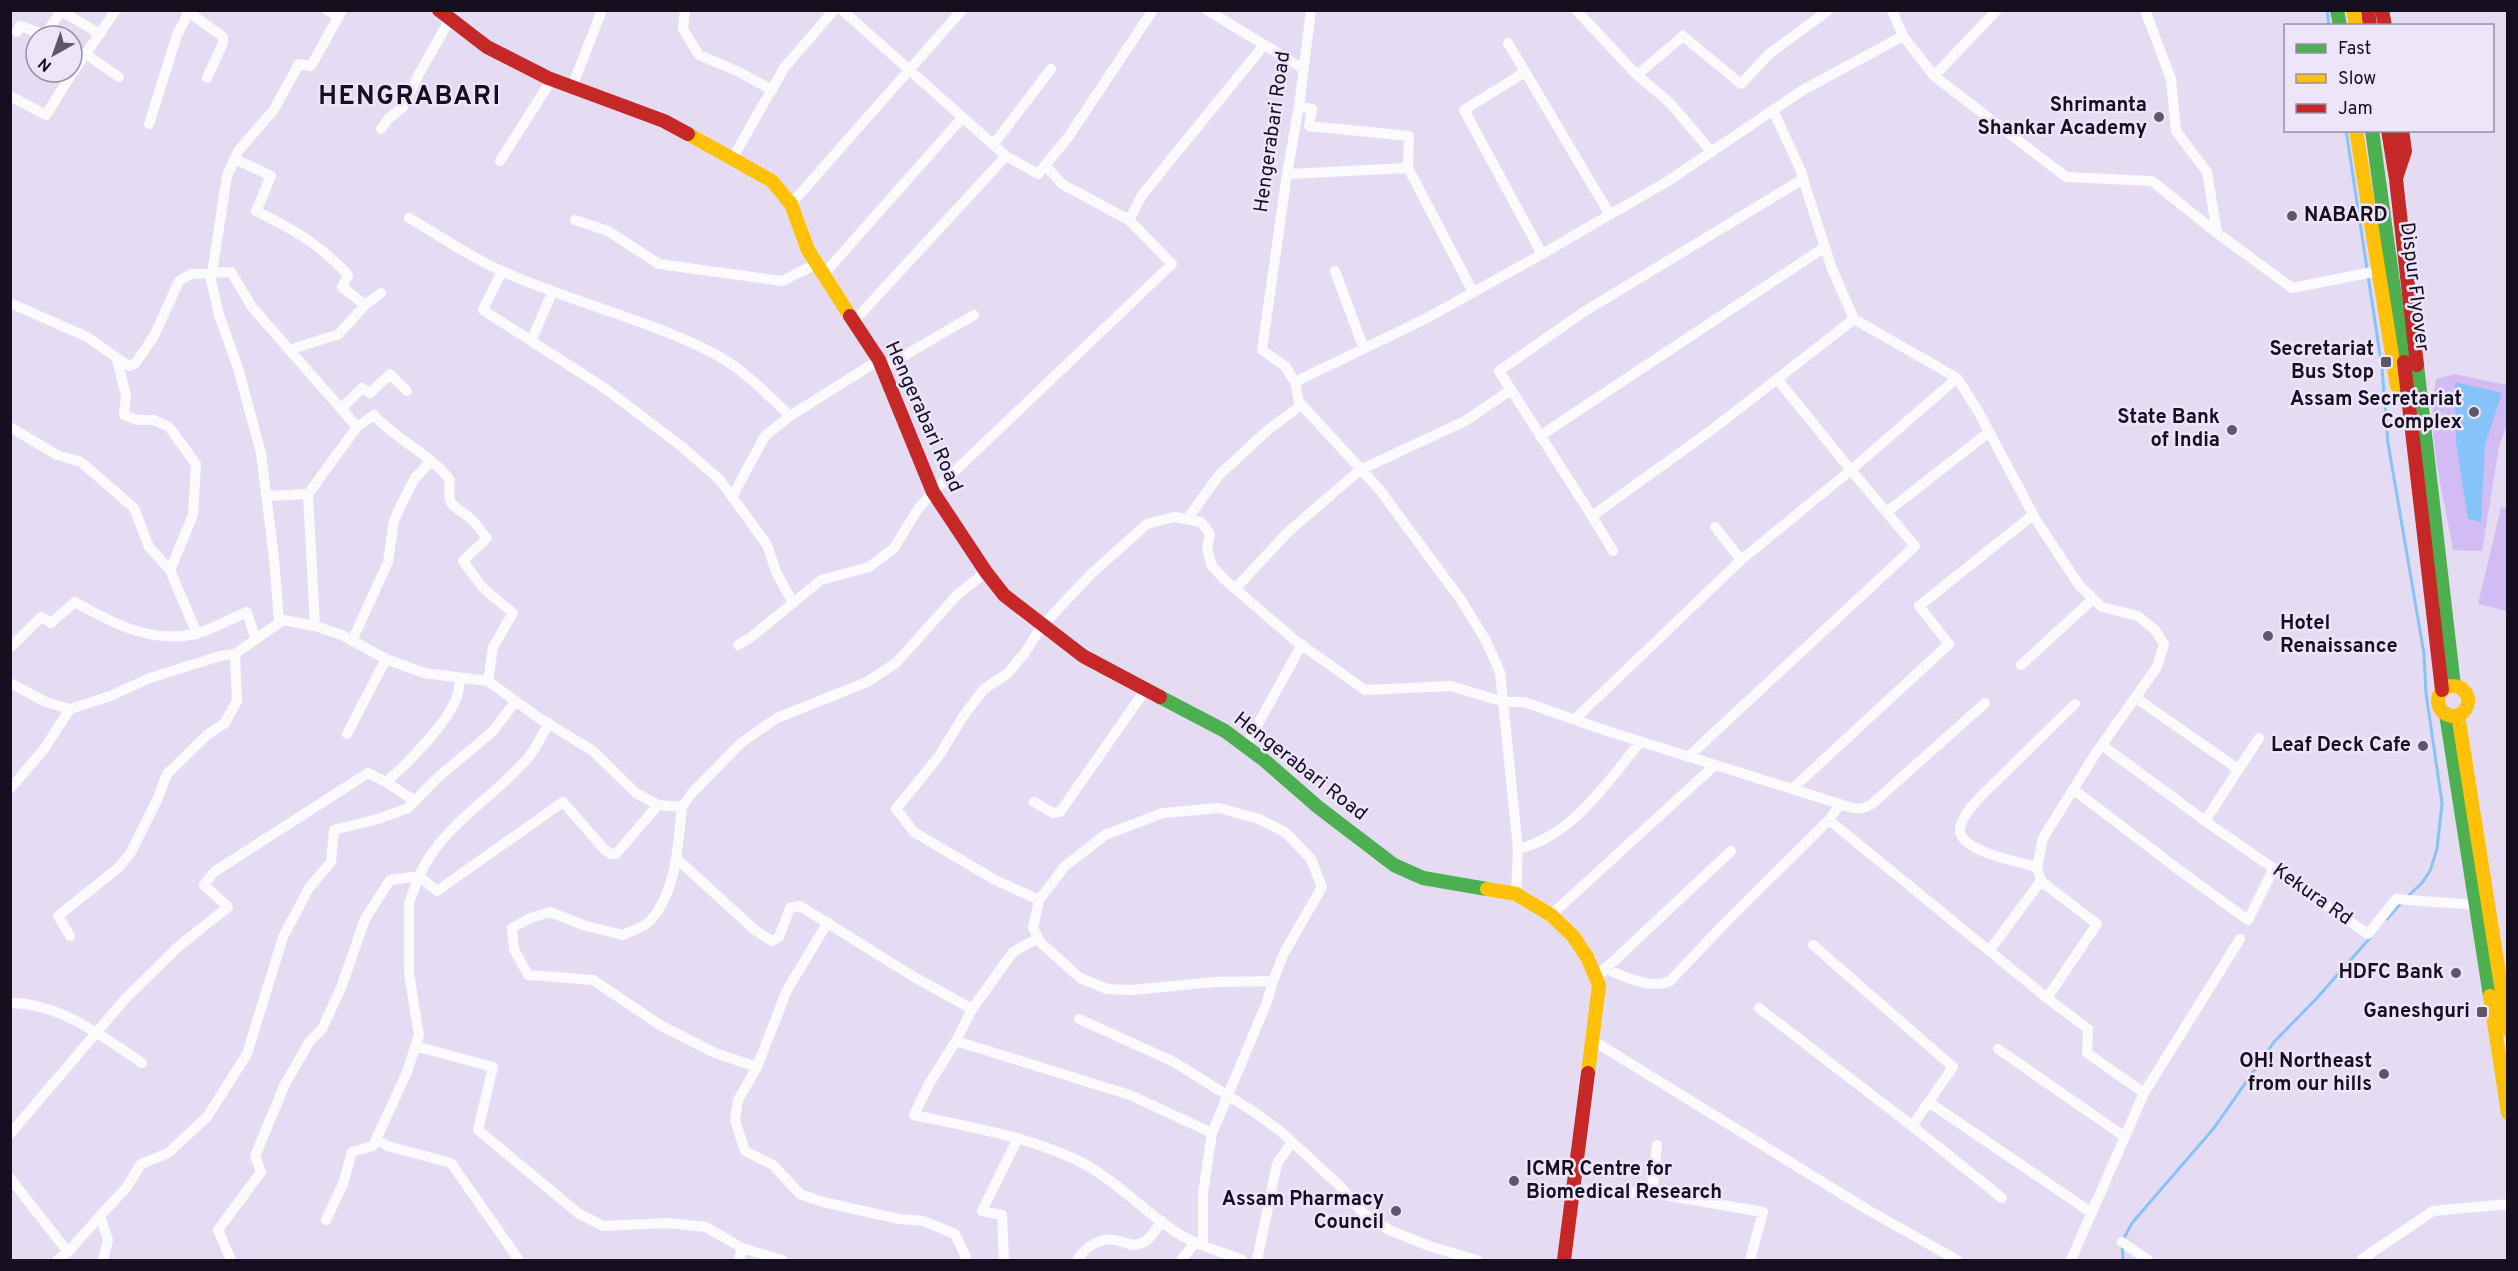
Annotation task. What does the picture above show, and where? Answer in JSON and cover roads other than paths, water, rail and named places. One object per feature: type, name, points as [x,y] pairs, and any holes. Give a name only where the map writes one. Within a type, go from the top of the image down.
[{"type":"main road","name":"Hengerabari Road","points":[[445,15],[487,47],[552,79],[664,121],[772,181],[791,204],[808,250],[881,364],[933,492],[1004,595],[1083,656],[1225,731],[1394,865],[1423,878],[1516,894],[1551,915],[1573,936],[1601,973],[1564,1260]]},
{"type":"main road","points":[[2356,132],[2375,271],[2397,386],[2402,401],[2411,414]]},
{"type":"main road","name":"Dispur Flyover","points":[[2372,132],[2400,322],[2448,688]]},
{"type":"main road","points":[[2388,132],[2396,179],[2448,688],[2438,704],[2452,715],[2507,1028]]},
{"type":"main road","points":[[2396,179],[2405,151],[2402,132]]},
{"type":"main road","points":[[2448,688],[2465,692],[2468,702],[2464,711],[2452,715]]},
{"type":"main road","points":[[2452,715],[2475,904],[2508,1113]]},
{"type":"street","points":[[10,96],[46,115],[116,10]]},
{"type":"street","points":[[279,622],[274,558],[261,453],[238,368],[219,315],[211,280],[227,176],[238,151],[273,111],[299,64],[311,66],[340,14],[327,10]]},
{"type":"street","points":[[572,87],[602,10]]},
{"type":"street","points":[[685,10],[683,28],[699,56],[739,72],[772,90]]},
{"type":"street","points":[[732,159],[784,68],[834,10]]},
{"type":"street","points":[[842,10],[1006,156],[1038,174],[1069,136],[1153,10]]},
{"type":"street","points":[[791,204],[962,10]]},
{"type":"street","points":[[1207,10],[1302,68]]},
{"type":"street","name":"Hengerabari Road","points":[[1311,10],[1299,106],[1262,350],[1285,366],[1294,382],[1301,405],[1379,489],[1461,600],[1479,629],[1500,672],[1518,849],[1516,894]]},
{"type":"street","points":[[1576,10],[1637,75],[1669,102],[1712,152]]},
{"type":"street","points":[[1637,75],[1683,36],[1741,84],[1768,54],[1829,10]]},
{"type":"street","points":[[1892,10],[1903,36],[1934,75],[2066,177],[2152,181],[2217,233],[2292,288],[2375,271]]},
{"type":"street","points":[[1934,75],[1997,10]]},
{"type":"street","points":[[2145,10],[2171,80],[2176,131],[2207,172],[2217,233]]},
{"type":"street","points":[[17,32],[20,26],[45,35],[61,11],[100,34]]},
{"type":"street","points":[[149,124],[177,35],[188,11],[223,37],[223,43],[207,78]]},
{"type":"street","points":[[381,129],[388,119],[403,107],[445,15]]},
{"type":"street","points":[[1294,382],[1427,318],[1542,254],[1668,181],[1803,90],[1903,36]]},
{"type":"street","points":[[1508,43],[1610,215]]},
{"type":"street","points":[[1129,220],[1143,195],[1264,45]]},
{"type":"street","points":[[86,54],[120,77]]},
{"type":"street","points":[[993,145],[1051,69]]},
{"type":"street","points":[[1525,72],[1464,110],[1542,254]]},
{"type":"street","points":[[500,160],[552,79]]},
{"type":"street","points":[[1299,106],[1312,109],[1309,126],[1409,136],[1408,168],[1473,292]]},
{"type":"street","points":[[1773,110],[1803,179],[1825,247],[1854,320],[1957,378],[2033,515],[2079,585],[2102,606],[2138,615],[2155,630],[2164,644],[2157,667],[2102,745],[2043,838],[2037,867],[2041,880],[2097,924],[2047,998]]},
{"type":"street","points":[[575,220],[608,231],[659,264],[782,281],[820,270],[962,118]]},
{"type":"street","points":[[854,321],[1006,156]]},
{"type":"street","points":[[235,159],[271,176],[256,212],[289,227],[314,243],[348,275],[342,287],[365,305]]},
{"type":"street","points":[[738,645],[750,638],[821,580],[869,567],[894,548],[918,509],[933,492],[1172,264],[1129,220],[1062,184],[1045,165]]},
{"type":"street","points":[[1287,174],[1408,168]]},
{"type":"street","points":[[1613,550],[1499,371],[1581,313],[1803,179]]},
{"type":"street","points":[[409,218],[502,271],[711,351],[758,385],[790,416]]},
{"type":"street","points":[[1540,436],[1825,247]]},
{"type":"street","points":[[502,271],[483,310],[606,389],[681,446],[720,480],[767,545],[777,574],[792,603]]},
{"type":"street","points":[[1335,271],[1364,349]]},
{"type":"street","points":[[10,303],[87,337],[129,366],[135,363],[154,336],[179,281],[191,274],[231,272],[252,307],[357,427]]},
{"type":"street","points":[[531,341],[553,291]]},
{"type":"street","points":[[289,350],[339,334],[348,326],[352,316],[381,293]]},
{"type":"street","points":[[732,497],[765,436],[790,416],[974,315]]},
{"type":"street","points":[[1592,516],[1713,429],[1854,320]]},
{"type":"street","points":[[117,359],[126,396],[124,415],[137,420],[154,420],[169,427],[196,464],[193,515],[170,570]]},
{"type":"street","points":[[341,409],[362,388],[370,393],[390,374],[407,391]]},
{"type":"street","points":[[1575,719],[1741,560],[1851,470],[1957,378]]},
{"type":"street","points":[[1688,756],[1915,546],[1777,379]]},
{"type":"street","points":[[1235,589],[1288,532],[1360,470],[1466,421],[1511,390]]},
{"type":"street","points":[[1187,519],[1220,474],[1268,430],[1301,405]]},
{"type":"street","points":[[315,626],[308,494],[357,427],[374,414],[384,426],[440,467],[450,480],[449,494],[454,508],[471,519],[487,538],[463,561],[489,594],[513,613],[493,647],[488,681]]},
{"type":"street","points":[[10,427],[57,455],[81,462],[134,508],[149,547],[170,570],[197,634]]},
{"type":"street","points":[[1887,513],[1989,432]]},
{"type":"street","points":[[352,641],[388,562],[394,521],[401,505],[415,478],[431,461]]},
{"type":"street","points":[[266,496],[308,494]]},
{"type":"street","points":[[1792,789],[1949,644],[1919,606],[2033,515]]},
{"type":"street","points":[[1039,900],[995,880],[914,832],[896,809],[939,756],[964,715],[984,689],[1008,673],[1024,654],[1042,626],[1092,573],[1147,524],[1174,517],[1201,522],[1210,534],[1207,549],[1212,566],[1235,589],[1302,644],[1365,690],[1451,686],[1503,702],[1524,702],[1641,742],[1855,809],[1864,809],[1872,804],[1985,703]]},
{"type":"street","points":[[1715,527],[1741,560]]},
{"type":"street","points":[[757,1067],[715,1053],[660,1025],[593,980],[528,975],[514,949],[512,928],[530,918],[550,912],[583,925],[622,935],[651,921],[666,894],[676,858],[682,807],[691,794],[741,743],[777,718],[867,682],[896,663],[957,595],[986,572]]},
{"type":"street","points":[[2021,665],[2093,599]]},
{"type":"street","points":[[10,648],[41,617],[51,623],[75,602],[115,624],[145,634],[176,636],[197,634],[247,612],[255,638]]},
{"type":"street","points":[[10,789],[44,749],[70,710],[110,696],[150,678],[220,656],[235,654],[283,620],[315,626],[352,641],[386,659],[424,673],[488,681],[593,751],[636,793],[658,805],[682,807]]},
{"type":"street","points":[[1246,746],[1302,644]]},
{"type":"street","points":[[70,936],[58,916],[118,868],[130,854],[158,798],[167,774],[207,735],[225,723],[237,701],[235,654]]},
{"type":"street","points":[[347,734],[386,659]]},
{"type":"street","points":[[386,782],[408,763],[434,732],[457,698],[460,678]]},
{"type":"street","points":[[10,683],[46,702],[70,710]]},
{"type":"street","points":[[1034,802],[1053,813],[1060,812],[1146,689]]},
{"type":"street","points":[[2136,698],[2238,769]]},
{"type":"street","points":[[57,1260],[68,1252],[126,1188],[141,1164],[168,1154],[207,1118],[248,1054],[283,937],[309,888],[331,862],[334,830],[408,808],[436,779],[492,732],[516,701]]},
{"type":"street","points":[[2037,867],[1972,847],[1962,840],[1960,830],[1967,812],[1980,797],[2075,704]]},
{"type":"street","points":[[326,1220],[343,1184],[352,1152],[373,1146],[407,1072],[419,1035],[409,973],[409,903],[419,876],[428,857],[445,836],[528,759],[549,723]]},
{"type":"street","points":[[2205,821],[2259,738]]},
{"type":"street","points":[[1518,849],[1536,845],[1568,824],[1596,796],[1641,742]]},
{"type":"street","name":"Kekura Rd","points":[[2102,745],[2205,821],[2368,934],[2397,899],[2475,904]]},
{"type":"street","points":[[1551,915],[1715,765]]},
{"type":"street","points":[[10,1134],[125,999],[178,947],[228,907],[204,885],[214,872],[368,773],[415,801]]},
{"type":"street","points":[[2073,789],[2248,920],[2274,868]]},
{"type":"street","points":[[231,1260],[218,1230],[261,1172],[255,1156],[285,1084],[310,1041],[322,1029],[341,988],[365,918],[390,880],[419,876],[437,891],[563,802],[604,849],[611,854],[616,854],[658,805]]},
{"type":"street","points":[[1601,973],[1652,984],[1662,985],[1670,981],[1829,820],[1840,804]]},
{"type":"street","points":[[1181,1260],[1199,1244],[1203,1193],[1212,1133],[1267,1002],[1284,953],[1322,887],[1311,859],[1287,833],[1259,819],[1219,808],[1163,813],[1106,836],[1065,866],[1039,900],[1033,928],[1038,938],[1080,978],[1107,989],[1132,990],[1215,982],[1273,981]]},
{"type":"street","points":[[1829,820],[2088,1029],[2087,1053],[2144,1093]]},
{"type":"street","points":[[1601,973],[1731,851]]},
{"type":"street","points":[[676,858],[756,931],[772,941],[779,936],[790,908],[800,906],[972,1009]]},
{"type":"street","points":[[1989,951],[2041,880]]},
{"type":"street","points":[[828,922],[787,990],[757,1067],[738,1100],[735,1120],[745,1151],[773,1164],[800,1194],[823,1202],[899,1219],[923,1221],[955,1234],[966,1257],[965,1260]]},
{"type":"street","points":[[1038,938],[1012,952],[972,1009],[956,1041],[928,1084],[914,1115],[1018,1138],[1088,1166],[1114,1183],[1179,1234],[1242,1260]]},
{"type":"street","points":[[2071,1260],[2144,1093],[2240,939]]},
{"type":"street","points":[[1813,945],[1953,1066],[1930,1103],[1912,1126]]},
{"type":"street","points":[[10,1003],[28,1003],[66,1015],[142,1063]]},
{"type":"street","points":[[1759,1008],[2002,1198]]},
{"type":"street","points":[[1079,1019],[1174,1062],[1227,1094],[1279,1130],[1340,1186],[1363,1213],[1389,1230],[1432,1247],[1477,1260]]},
{"type":"street","points":[[1592,1040],[1868,1210],[1957,1260]]},
{"type":"street","points":[[956,1041],[1130,1095],[1212,1133]]},
{"type":"street","points":[[415,1046],[493,1067],[478,1130],[578,1213],[603,1226],[667,1223],[706,1227],[742,1248],[783,1260]]},
{"type":"street","points":[[1998,1049],[2125,1137]]},
{"type":"street","points":[[1930,1103],[2092,1213]]},
{"type":"street","points":[[1004,1260],[1002,1215],[982,1211],[1018,1138]]},
{"type":"street","points":[[376,1139],[387,1146],[451,1163],[519,1260]]},
{"type":"street","points":[[1257,1260],[1277,1164],[1291,1143]]},
{"type":"street","points":[[1652,1192],[1658,1145]]},
{"type":"street","points":[[10,1178],[68,1252]]},
{"type":"street","points":[[1573,1191],[1652,1192],[1763,1212],[1750,1260]]},
{"type":"street","points":[[2362,1259],[2433,1211],[2508,1204]]},
{"type":"street","points":[[100,1216],[108,1240],[103,1260]]},
{"type":"street","points":[[1077,1260],[1086,1248],[1101,1241],[1116,1240],[1131,1246],[1146,1242],[1162,1221]]},
{"type":"street","points":[[2122,1242],[2148,1260]]},
{"type":"street","points":[[739,1260],[742,1248]]},
{"type":"water","points":[[2455,382],[2502,393],[2485,445],[2481,522],[2468,519],[2456,443]]},
{"type":"waterway","points":[[2327,10],[2329,24]]},
{"type":"waterway","points":[[2346,132],[2382,368],[2388,443],[2424,654],[2426,693],[2442,803],[2437,849],[2430,871],[2422,883],[2407,897]]},
{"type":"waterway","points":[[2387,919],[2402,902]]},
{"type":"waterway","points":[[2123,1260],[2122,1242],[2132,1223],[2214,1128],[2274,1042],[2370,938]]},
{"type":"place","name":"Shrimanta Shankar Academy","points":[[2159,117]]},
{"type":"place","name":"NABARD","points":[[2292,216]]},
{"type":"place","name":"Secretariat Bus Stop","points":[[2386,362]]},
{"type":"place","name":"Assam Secretariat Complex","points":[[2474,412]]},
{"type":"place","name":"State Bank of India","points":[[2232,430]]},
{"type":"place","name":"Hotel Renaissance","points":[[2268,636]]},
{"type":"place","name":"Leaf Deck Cafe","points":[[2423,746]]},
{"type":"place","name":"HDFC Bank","points":[[2456,973]]},
{"type":"place","name":"Ganeshguri","points":[[2482,1012]]},
{"type":"place","name":"OH! Northeast from our hills","points":[[2384,1074]]},
{"type":"place","name":"ICMR Centre for Biomedical Research","points":[[1514,1181]]},
{"type":"place","name":"Assam Pharmacy Council","points":[[1396,1211]]},
{"type":"district","name":"HENGRABARI","points":[[410,97]]}]
